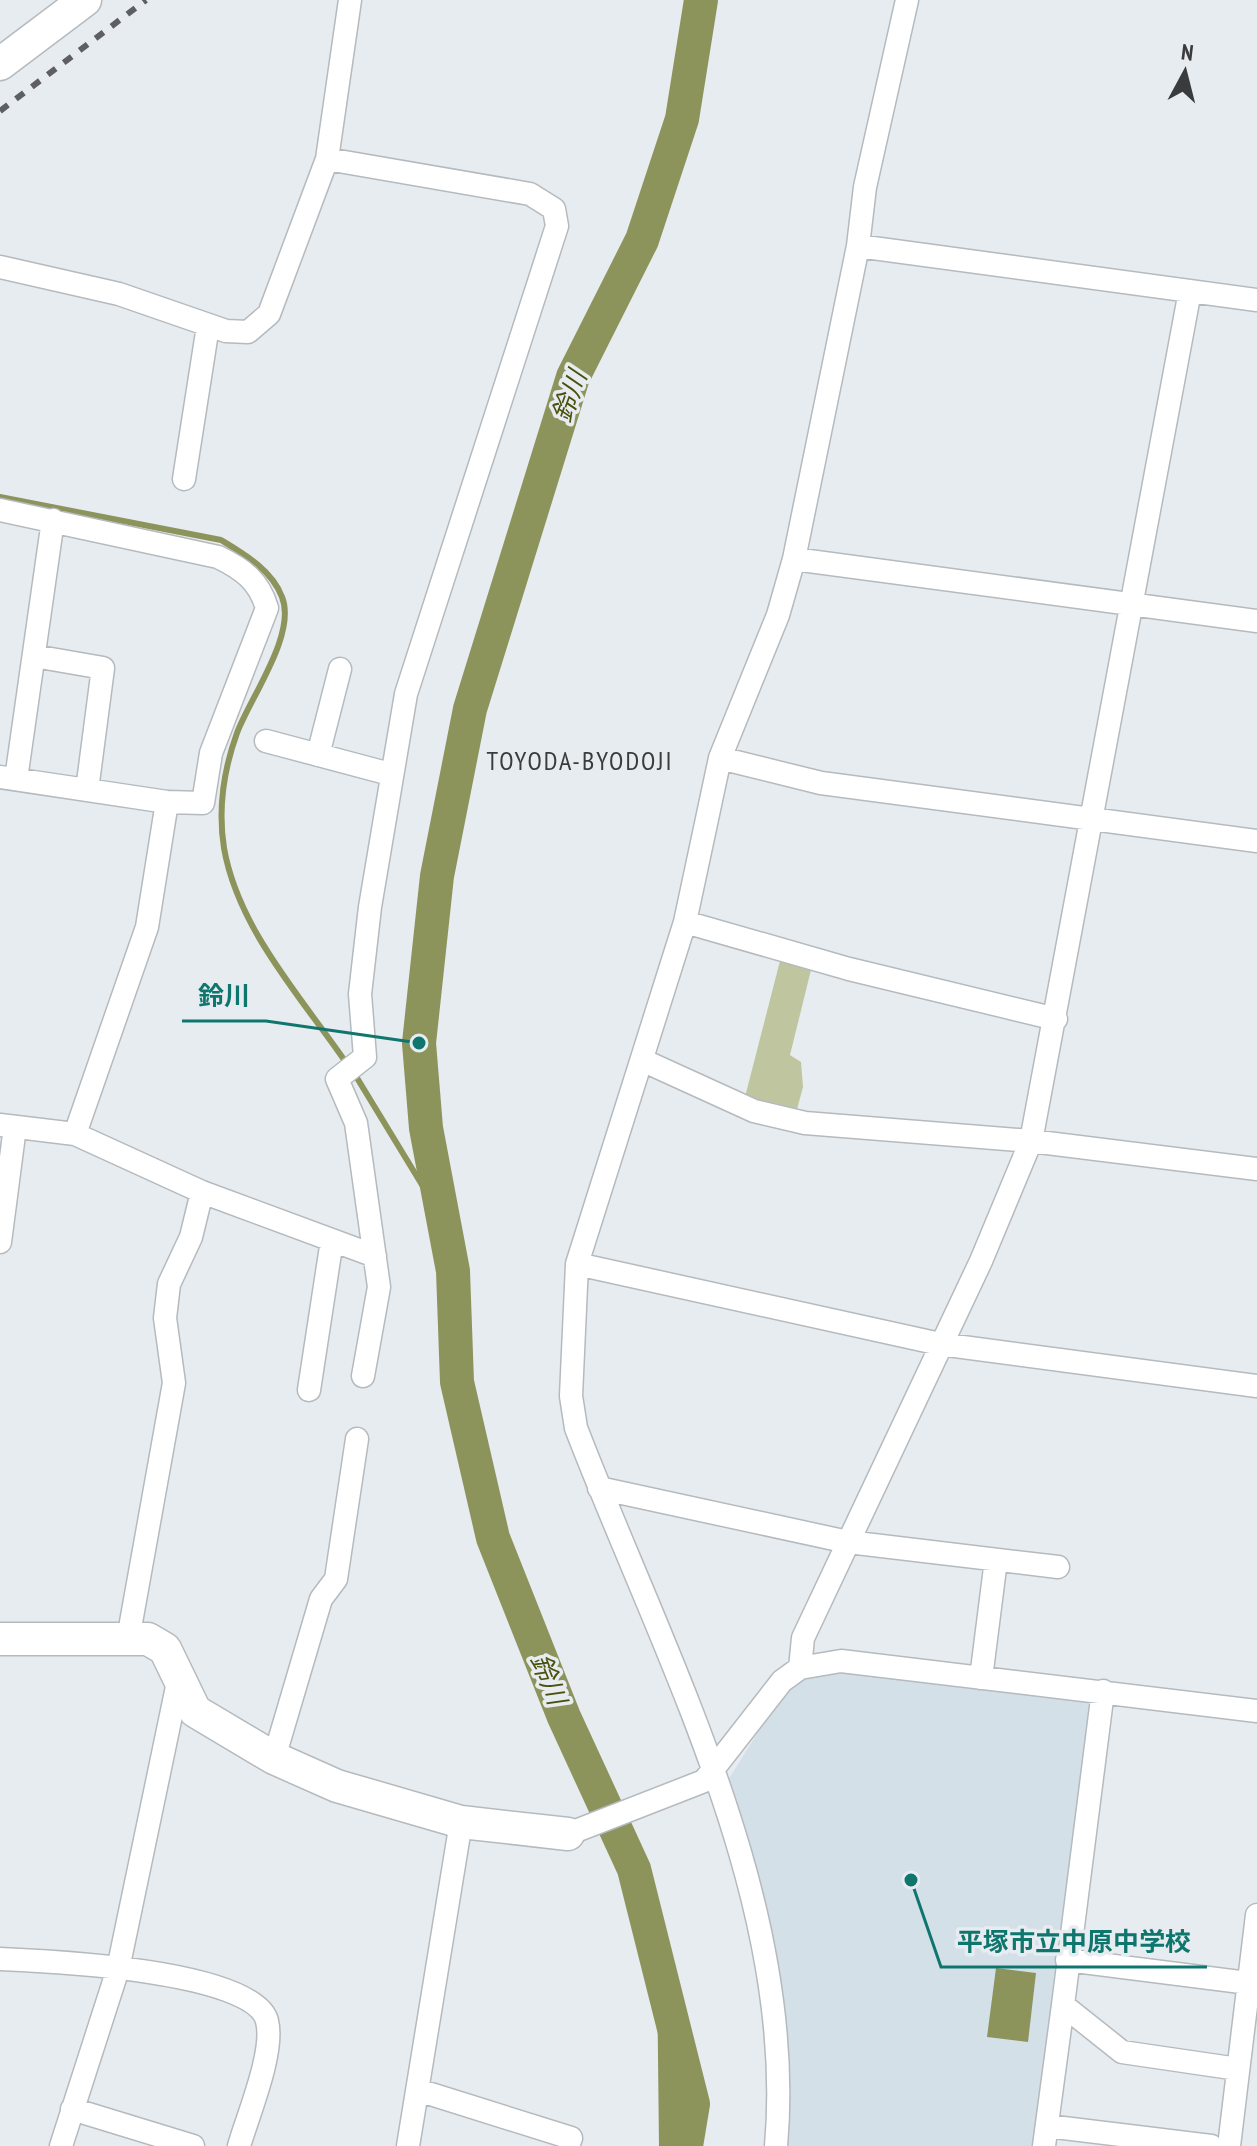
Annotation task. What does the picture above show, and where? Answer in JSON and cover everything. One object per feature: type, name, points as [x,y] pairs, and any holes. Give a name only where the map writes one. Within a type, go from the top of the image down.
[{"type":"street","points":[[0,267],[119,294],[208,326],[248,332],[269,314],[327,159],[350,0]]},
{"type":"street","points":[[776,2146],[780,2095],[771,1981],[753,1893],[708,1778],[681,1683],[576,1428],[571,1396],[577,1264],[685,922],[720,758],[778,615],[794,559],[858,246],[865,187],[907,0]]},
{"type":"street","points":[[5,56],[70,6]]},
{"type":"street","points":[[327,159],[530,194],[554,209],[557,226],[406,694],[390,774],[360,994],[365,1057],[337,1079],[356,1123],[379,1287],[363,1376]]},
{"type":"street","points":[[858,246],[1257,300]]},
{"type":"street","points":[[800,1668],[803,1638],[981,1261],[1031,1141],[1190,291]]},
{"type":"street","points":[[184,479],[208,326]]},
{"type":"street","points":[[0,510],[53,520],[218,557],[242,569],[262,590],[267,608],[265,616],[211,753],[203,803],[167,802],[8,778],[34,656],[53,520]]},
{"type":"street","points":[[794,559],[1257,621]]},
{"type":"street","points":[[34,656],[103,668],[87,790]]},
{"type":"street","points":[[318,755],[340,669]]},
{"type":"street","points":[[266,741],[390,774]]},
{"type":"street","points":[[720,758],[821,783],[1257,841]]},
{"type":"street","points":[[75,1134],[147,927],[167,802]]},
{"type":"street","points":[[685,922],[849,969],[1056,1019]]},
{"type":"street","points":[[642,1060],[754,1111],[805,1123],[1031,1141],[1257,1169]]},
{"type":"street","points":[[0,1242],[7,1126],[75,1134],[202,1192],[375,1256]]},
{"type":"street","points":[[128,1639],[174,1383],[165,1318],[169,1284],[191,1237],[202,1192]]},
{"type":"street","points":[[309,1390],[332,1240]]},
{"type":"street","points":[[577,1264],[940,1344],[1257,1386]]},
{"type":"street","points":[[274,1758],[321,1599],[336,1579],[357,1439]]},
{"type":"street","points":[[599,1488],[848,1542],[1058,1567]]},
{"type":"street","points":[[981,1678],[996,1560]]},
{"type":"street","points":[[0,1639],[148,1639],[165,1649],[178,1682],[195,1711],[274,1758],[337,1786],[461,1822],[568,1834],[708,1778],[782,1681],[800,1668],[841,1661],[1257,1711]]},
{"type":"street","points":[[61,2146],[118,1969],[178,1682]]},
{"type":"street","points":[[1103,1691],[1046,2136],[1211,2146]]},
{"type":"street","points":[[408,2146],[461,1822]]},
{"type":"street","points":[[1229,2146],[1253,1983],[1257,1915]]},
{"type":"street","points":[[0,1959],[194,1979],[230,1988],[264,2012],[268,2022],[265,2053],[239,2146]]},
{"type":"street","points":[[1067,1960],[1253,1983]]},
{"type":"street","points":[[1063,2005],[1122,2052],[1238,2069]]},
{"type":"street","points":[[418,2090],[571,2138],[568,2146]]},
{"type":"street","points":[[72,2109],[193,2146]]},
{"type":"shaded area","points":[[781,957],[812,966],[790,1055],[801,1062],[803,1087],[796,1113],[745,1097]]},
{"type":"shaded area","points":[[840,1669],[1085,1700],[1090,1706],[1034,2146],[782,2146],[787,2086],[725,1785],[780,1697],[806,1676]]},
{"type":"shaded area","points":[[657,1967],[691,2146],[659,2146]]},
{"type":"shaded area","points":[[996,1968],[1036,1973],[1028,2042],[987,2037]]},
{"type":"waterway","name":"鈴川","points":[[686,2146],[693,2104],[634,1869],[564,1717],[493,1538],[457,1382],[453,1271],[426,1128],[419,1043],[437,876],[470,709],[573,377],[642,240],[682,119],[701,0]]},
{"type":"waterway","points":[[0,497],[221,540],[256,564],[277,587],[285,612],[283,629],[270,666],[237,733],[229,761],[222,804],[224,848],[231,878],[257,935],[347,1064]]},
{"type":"waterway","points":[[354,1073],[444,1221]]},
{"type":"railway","points":[[0,111],[146,0]]},
{"type":"place","name":"鈴川","points":[[419,1043]]},
{"type":"place","name":"平塚市立中原中学校","points":[[911,1880]]},
{"type":"district","name":"TOYODA-BYODOJI","points":[[580,760]]}]
